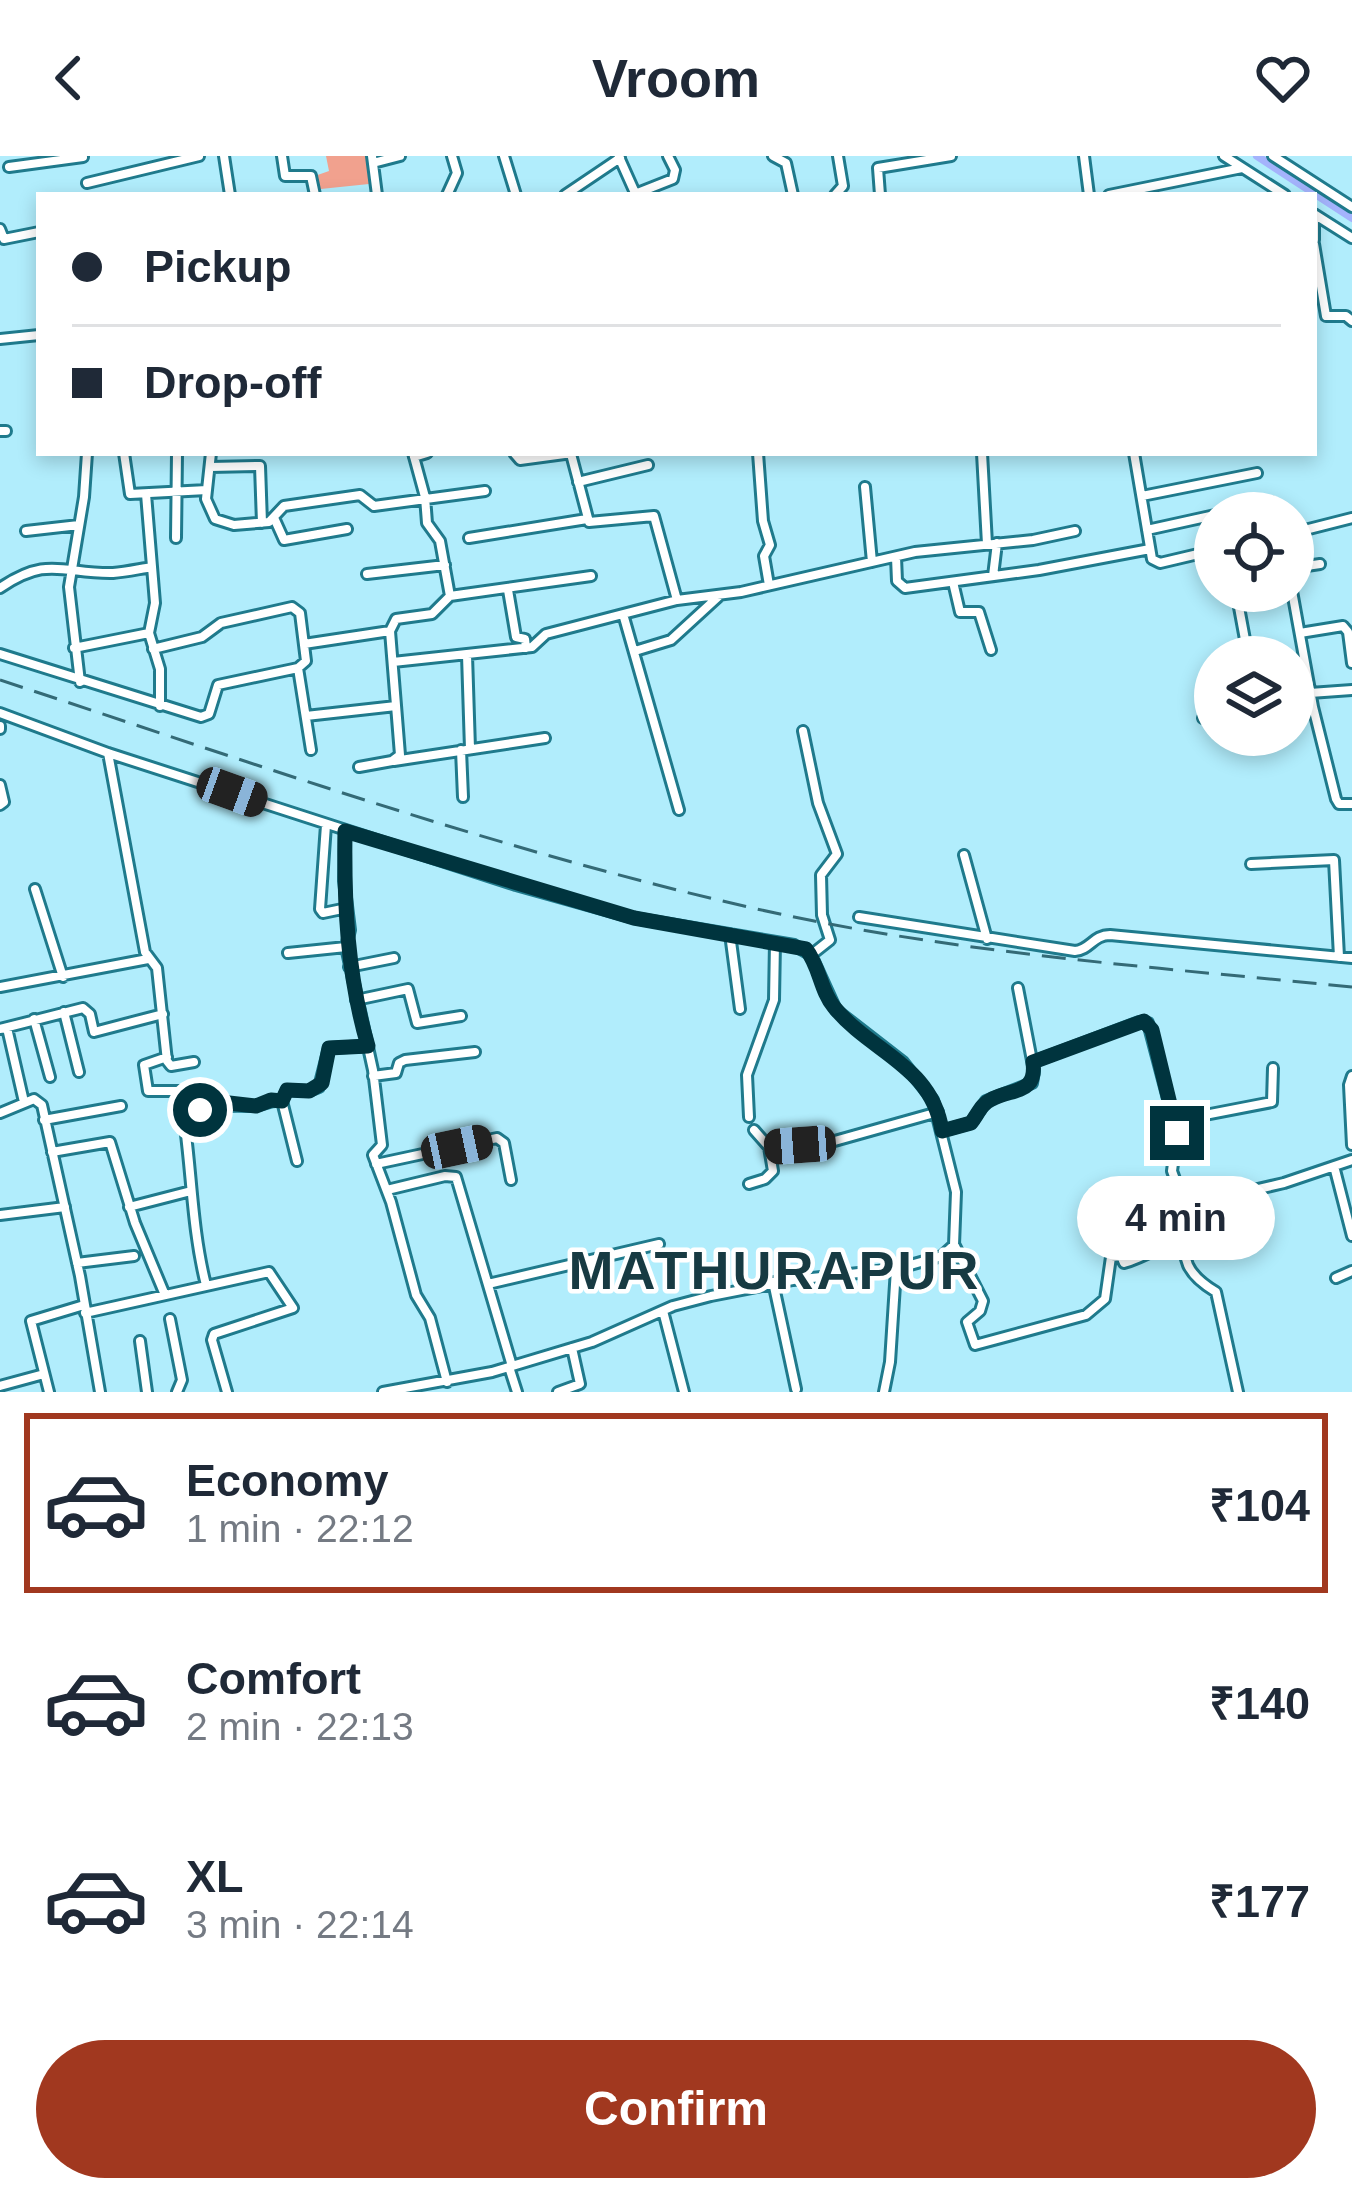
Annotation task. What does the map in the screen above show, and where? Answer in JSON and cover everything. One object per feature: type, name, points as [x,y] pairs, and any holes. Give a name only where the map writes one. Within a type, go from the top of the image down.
[{"type":"street","points":[[86,183],[199,156]]},
{"type":"street","points":[[224,156],[230,192]]},
{"type":"street","points":[[282,156],[285,176],[311,176],[314,192]]},
{"type":"street","points":[[377,192],[372,159],[400,156]]},
{"type":"street","points":[[448,192],[456,177],[452,156]]},
{"type":"street","points":[[505,156],[515,192]]},
{"type":"street","points":[[642,192],[673,178],[675,170],[668,156]]},
{"type":"street","points":[[773,156],[786,164],[792,192]]},
{"type":"street","points":[[838,156],[843,186],[838,192]]},
{"type":"street","points":[[875,156],[880,192]]},
{"type":"street","points":[[878,167],[951,156]]},
{"type":"street","points":[[1084,156],[1089,192]]},
{"type":"street","points":[[1224,156],[1280,192]]},
{"type":"street","points":[[1274,156],[1352,207]]},
{"type":"street","points":[[569,192],[619,157],[634,192]]},
{"type":"street","points":[[9,167],[83,158]]},
{"type":"street","points":[[1124,192],[1243,168]]},
{"type":"street","points":[[1317,216],[1352,238]]},
{"type":"street","points":[[0,229],[4,238],[36,233]]},
{"type":"street","points":[[1317,260],[1326,316],[1346,316],[1352,321]]},
{"type":"street","points":[[0,340],[36,335]]},
{"type":"street","points":[[80,682],[71,566],[87,456]]},
{"type":"street","points":[[124,456],[128,492],[207,490]]},
{"type":"street","points":[[176,538],[177,456]]},
{"type":"street","points":[[211,456],[209,512],[234,525],[274,520],[284,506],[360,495],[374,506],[484,491]]},
{"type":"street","points":[[414,456],[427,523],[440,541],[450,596]]},
{"type":"street","points":[[573,456],[587,519]]},
{"type":"street","points":[[758,456],[763,520],[770,545],[764,556],[769,585]]},
{"type":"street","points":[[982,456],[993,576]]},
{"type":"street","points":[[1135,456],[1152,559],[1160,563],[1194,555]]},
{"type":"street","points":[[578,482],[648,465]]},
{"type":"street","points":[[210,467],[260,466],[262,523]]},
{"type":"street","points":[[1142,496],[1257,473]]},
{"type":"street","points":[[865,487],[872,562]]},
{"type":"street","points":[[146,494],[155,611],[149,633],[160,675],[160,706]]},
{"type":"street","points":[[469,538],[587,519],[595,523],[654,516],[677,600]]},
{"type":"street","points":[[1314,528],[1352,518]]},
{"type":"street","points":[[274,520],[284,540],[347,530]]},
{"type":"street","points":[[1148,530],[1194,520]]},
{"type":"street","points":[[26,531],[79,525]]},
{"type":"street","points":[[393,662],[526,648],[546,634],[677,600],[896,556],[1075,531]]},
{"type":"street","points":[[896,556],[899,586],[953,582],[1150,549]]},
{"type":"street","points":[[1314,565],[1320,564]]},
{"type":"street","points":[[0,589],[20,574],[71,566],[112,573],[152,567]]},
{"type":"street","points":[[367,574],[446,566]]},
{"type":"street","points":[[392,761],[400,755],[390,631],[396,619],[432,614],[450,596],[591,576]]},
{"type":"street","points":[[953,582],[960,612],[979,612],[991,650]]},
{"type":"street","points":[[508,590],[516,637],[525,639],[526,648]]},
{"type":"street","points":[[634,652],[671,640],[720,595]]},
{"type":"street","points":[[0,654],[80,682],[206,716],[218,685],[298,668],[306,661],[300,613],[292,608],[221,623],[202,637],[153,649]]},
{"type":"street","points":[[1296,612],[1300,636]]},
{"type":"street","points":[[622,614],[679,809]]},
{"type":"street","points":[[1300,633],[1343,626],[1352,663]]},
{"type":"street","points":[[304,644],[390,631]]},
{"type":"street","points":[[74,648],[149,633]]},
{"type":"street","points":[[463,797],[467,655]]},
{"type":"street","points":[[298,668],[311,750]]},
{"type":"street","points":[[1314,693],[1352,690]]},
{"type":"street","points":[[306,716],[396,706]]},
{"type":"street","points":[[0,713],[326,825],[597,908],[794,945],[811,955],[836,1010],[917,1076],[938,1112],[957,1200],[954,1245],[983,1301],[968,1322],[975,1345],[1086,1315],[1105,1299],[1111,1257],[1121,1256],[1124,1262],[1145,1257],[1185,1237]]},
{"type":"street","points":[[1314,715],[1336,799],[1345,806],[1352,804]]},
{"type":"street","points":[[803,731],[818,803],[837,854],[821,875],[822,915],[830,940],[811,955]]},
{"type":"street","points":[[359,766],[545,738]]},
{"type":"street","points":[[108,753],[133,896],[157,968],[167,1057],[171,1066],[194,1062]]},
{"type":"street","points":[[0,785],[4,802],[0,806]]},
{"type":"street","points":[[326,825],[320,909],[323,913],[347,908]]},
{"type":"street","points":[[345,831],[350,930],[346,947],[374,1076],[382,1141],[373,1151],[447,1382]]},
{"type":"street","points":[[964,854],[986,939]]},
{"type":"street","points":[[1251,864],[1334,860],[1339,958]]},
{"type":"street","points":[[35,889],[63,977]]},
{"type":"street","points":[[859,917],[1076,951],[1095,937],[1110,935],[1352,958]]},
{"type":"street","points":[[730,934],[740,1010]]},
{"type":"street","points":[[749,1117],[747,1075],[775,1000],[776,942]]},
{"type":"street","points":[[288,953],[346,947]]},
{"type":"street","points":[[0,987],[150,958]]},
{"type":"street","points":[[349,967],[394,958]]},
{"type":"street","points":[[942,1131],[971,1123],[986,1101],[1029,1086],[1034,1079],[1018,988]]},
{"type":"street","points":[[356,1000],[408,989],[416,1023],[461,1016]]},
{"type":"street","points":[[24,1102],[3,1028],[88,1010],[92,1029],[98,1032],[163,1014]]},
{"type":"street","points":[[64,1012],[79,1072]]},
{"type":"street","points":[[34,1019],[50,1077]]},
{"type":"street","points":[[1033,1062],[1144,1021],[1152,1030],[1177,1139],[1172,1171],[1185,1207],[1190,1274],[1216,1292],[1238,1392]]},
{"type":"street","points":[[297,1161],[282,1101],[287,1090],[319,1087],[329,1048],[368,1046]]},
{"type":"street","points":[[374,1076],[396,1073],[401,1061],[475,1052]]},
{"type":"street","points":[[167,1057],[144,1065],[151,1092],[179,1091],[200,1110],[229,1103],[256,1106],[282,1101]]},
{"type":"street","points":[[1174,1121],[1272,1102],[1273,1068]]},
{"type":"street","points":[[1352,1076],[1348,1085],[1352,1145]]},
{"type":"street","points":[[179,1091],[189,1146],[194,1239],[206,1285]]},
{"type":"street","points":[[0,1113],[38,1100],[77,1263],[100,1392]]},
{"type":"street","points":[[44,1120],[122,1106]]},
{"type":"street","points":[[769,1147],[831,1142],[938,1112]]},
{"type":"street","points":[[749,1184],[773,1171],[769,1147],[754,1130]]},
{"type":"street","points":[[376,1164],[497,1138],[504,1143],[512,1180]]},
{"type":"street","points":[[52,1152],[110,1142],[129,1207],[165,1295]]},
{"type":"street","points":[[1185,1207],[1284,1183],[1352,1160]]},
{"type":"street","points":[[1334,1166],[1352,1236]]},
{"type":"street","points":[[387,1190],[456,1177],[517,1392]]},
{"type":"street","points":[[129,1207],[191,1191]]},
{"type":"street","points":[[0,1215],[65,1207]]},
{"type":"street","points":[[488,1284],[659,1244]]},
{"type":"street","points":[[383,1392],[447,1382],[572,1348],[663,1310],[773,1282],[896,1269],[942,1256],[954,1245]]},
{"type":"street","points":[[77,1263],[134,1256]]},
{"type":"street","points":[[884,1392],[896,1269]]},
{"type":"street","points":[[1336,1278],[1352,1271]]},
{"type":"street","points":[[49,1392],[31,1327],[33,1318],[268,1272],[292,1303],[288,1312],[214,1334],[227,1392]]},
{"type":"street","points":[[773,1282],[796,1390]]},
{"type":"street","points":[[663,1310],[684,1392]]},
{"type":"street","points":[[170,1319],[182,1380],[177,1392]]},
{"type":"street","points":[[140,1341],[147,1392]]},
{"type":"street","points":[[558,1392],[580,1384],[572,1348]]},
{"type":"street","points":[[0,1386],[44,1374]]},
{"type":"shaded area","points":[[326,156],[366,156],[369,184],[311,190],[309,178],[329,171]]},
{"type":"waterway","points":[[1257,156],[1312,192]]},
{"type":"waterway","points":[[1317,195],[1352,218]]},
{"type":"railway","points":[[0,680],[470,833],[757,909],[978,948],[1352,987]]},
{"type":"district","name":"MATHURAPUR","points":[[775,1270]]},
{"type":"route","points":[[200,1110],[229,1103],[256,1106],[282,1101],[287,1090],[314,1090],[324,1079],[329,1048],[368,1046],[346,947],[350,930],[345,831],[634,918],[806,949],[836,1010],[917,1076],[933,1100],[942,1131],[971,1123],[986,1101],[1029,1086],[1034,1079],[1033,1062],[1144,1021],[1152,1030],[1177,1133]]}]
